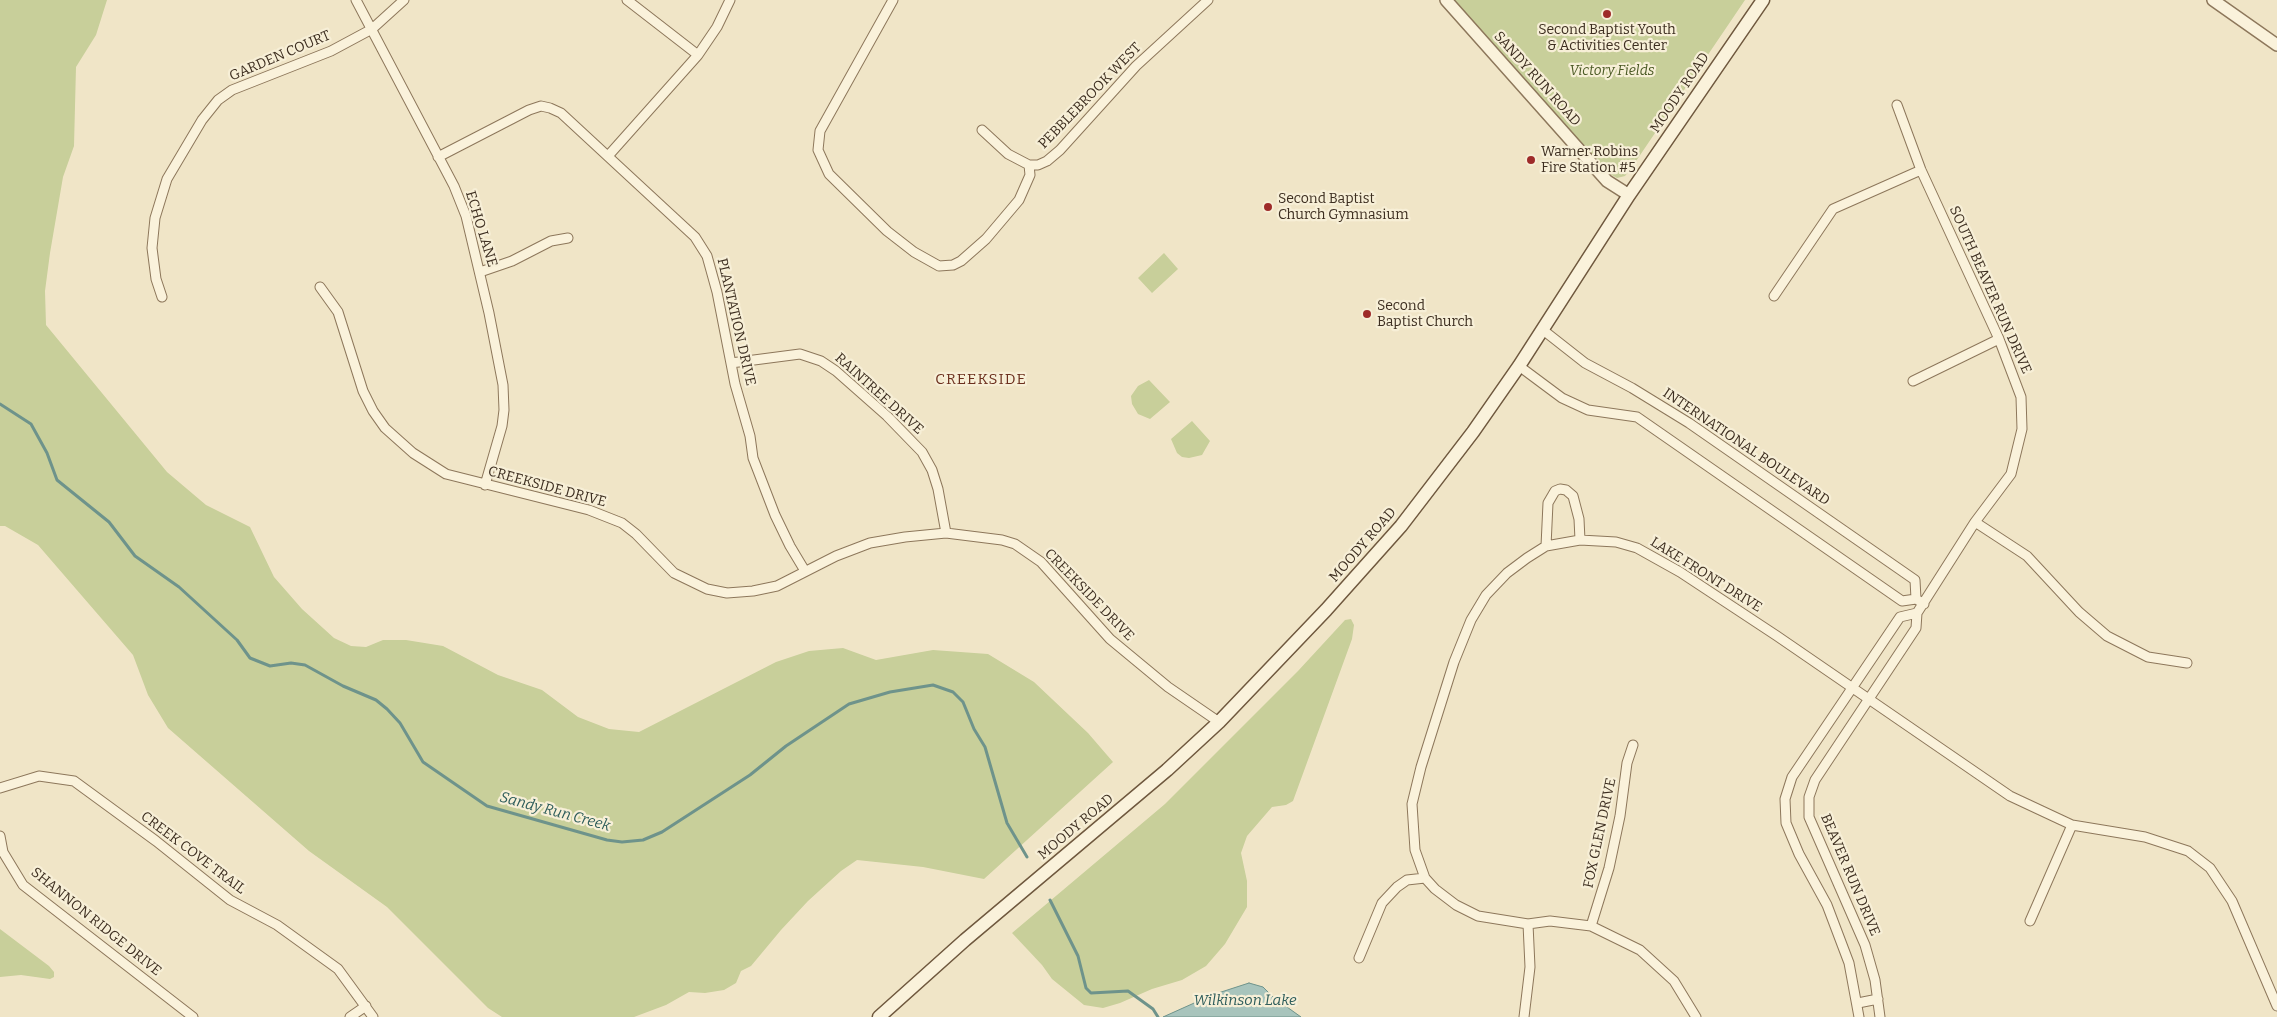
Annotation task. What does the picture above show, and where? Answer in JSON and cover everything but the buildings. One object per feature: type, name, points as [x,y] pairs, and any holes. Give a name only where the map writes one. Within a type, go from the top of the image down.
[{"type":"main road","name":"MOODY ROAD","points":[[879,1017],[965,940],[1167,770],[1219,722],[1326,610],[1401,526],[1473,432],[1519,366],[1629,195],[1763,0]]},
{"type":"street","name":"ECHO LANE","points":[[356,0],[454,186],[466,216],[480,272],[503,384],[504,410],[485,485]]},
{"type":"street","name":"GARDEN COURT","points":[[162,297],[156,279],[152,248],[155,218],[168,179],[202,120],[218,100],[232,90],[331,51],[372,29],[404,0]]},
{"type":"street","points":[[627,0],[698,54]]},
{"type":"street","points":[[608,156],[698,54],[717,27],[730,0]]},
{"type":"street","points":[[893,0],[820,131],[818,150],[829,174],[887,231],[914,252],[939,266],[953,265],[961,262],[976,249],[1019,200],[1030,175],[1029,165],[1008,154],[982,130]]},
{"type":"street","name":"PEBBLEBROOK WEST","points":[[1029,165],[1038,165],[1047,161],[1060,150],[1136,66],[1208,0]]},
{"type":"street","name":"SANDY RUN ROAD","points":[[1446,0],[1607,181],[1629,195]]},
{"type":"street","points":[[2213,0],[2277,45]]},
{"type":"street","name":"SOUTH BEAVER RUN DRIVE","points":[[1868,699],[1916,628],[1920,602],[1975,522],[2011,474],[2022,429],[2021,397],[1999,339],[1921,170],[1896,105]]},
{"type":"street","name":"PLANTATION DRIVE","points":[[438,157],[521,114],[541,106],[550,108],[561,113],[703,246],[717,292],[731,363],[756,467],[775,515],[805,571]]},
{"type":"street","points":[[1774,296],[1833,208],[1921,170]]},
{"type":"street","points":[[480,272],[512,261],[551,241],[568,238]]},
{"type":"street","name":"CREEKSIDE DRIVE","points":[[320,287],[338,312],[364,391],[373,411],[385,428],[413,453],[446,474],[588,510],[622,523],[636,534],[674,573],[707,589],[727,592],[753,592],[777,586],[836,556],[870,543],[905,536],[946,533],[1002,540],[1015,544],[1041,562],[1110,639],[1168,687],[1219,722]]},
{"type":"street","name":"INTERNATIONAL BOULEVARD","points":[[1543,330],[1585,363],[1632,388],[1689,423],[1915,580],[1920,602]]},
{"type":"street","points":[[1913,381],[1999,339]]},
{"type":"street","name":"RAINTREE DRIVE","points":[[731,363],[800,354],[821,361],[836,371],[887,416],[922,452],[932,470],[938,489],[946,533]]},
{"type":"street","points":[[1519,366],[1562,398],[1588,410],[1637,417],[1902,600],[1920,602]]},
{"type":"street","points":[[1546,546],[1548,503],[1555,491],[1560,489],[1566,490],[1573,496],[1579,519],[1580,540]]},
{"type":"street","points":[[1975,522],[2027,556],[2079,612],[2107,636],[2148,657],[2187,663]]},
{"type":"street","name":"LAKE FRONT DRIVE","points":[[1696,1017],[1674,982],[1640,950],[1592,926],[1550,921],[1528,924],[1478,916],[1456,905],[1435,889],[1426,878],[1415,850],[1412,804],[1420,767],[1454,662],[1471,620],[1486,595],[1507,573],[1546,546],[1580,540],[1616,542],[1637,548],[1672,567],[1777,636],[2010,796],[2072,825],[2145,837],[2188,850],[2210,868],[2232,901],[2277,1006]]},
{"type":"street","name":"SOUTH BEAVER RUN DRIVE","points":[[1852,688],[1900,617],[1917,613]]},
{"type":"street","points":[[1852,688],[1792,777],[1785,799],[1786,823],[1799,854],[1827,905],[1849,963],[1858,1003],[1859,1017]]},
{"type":"street","name":"BEAVER RUN DRIVE","points":[[1868,699],[1815,780],[1809,797],[1809,817],[1866,945],[1880,1017]]},
{"type":"street","name":"FOX GLEN DRIVE","points":[[1592,926],[1609,868],[1620,816],[1627,763],[1633,745]]},
{"type":"street","name":"CREEK COVE TRAIL","points":[[0,788],[39,776],[74,781],[230,900],[277,925],[338,969],[373,1017]]},
{"type":"street","points":[[2030,922],[2072,825]]},
{"type":"street","name":"SHANNON RIDGE DRIVE","points":[[0,836],[3,852],[23,884],[193,1017]]},
{"type":"street","points":[[1359,958],[1382,903],[1396,887],[1407,880],[1426,878]]},
{"type":"street","points":[[1524,1017],[1530,967],[1528,924]]},
{"type":"street","points":[[1858,1003],[1878,999]]},
{"type":"street","points":[[350,1017],[366,1006]]},
{"type":"green space","points":[[0,0],[107,0],[96,35],[76,67],[74,146],[63,177],[50,253],[45,291],[46,325],[167,472],[206,505],[250,527],[274,577],[302,609],[334,638],[351,646],[366,647],[383,640],[406,640],[443,646],[498,675],[542,690],[578,717],[609,729],[639,732],[776,662],[809,651],[843,648],[876,660],[933,650],[988,654],[1034,682],[1088,733],[1113,762],[984,879],[923,867],[857,860],[841,871],[808,901],[751,966],[741,971],[736,983],[724,990],[705,993],[689,992],[666,1005],[634,1017],[502,1017],[488,1008],[387,907],[309,851],[168,728],[148,695],[133,655],[38,545],[5,526],[0,526]]},
{"type":"green space","name":"Victory Fields","points":[[1453,0],[1745,0],[1630,170],[1625,176],[1617,178],[1608,173]]},
{"type":"green space","points":[[1164,253],[1178,269],[1152,293],[1138,278]]},
{"type":"green space","points":[[1149,380],[1170,402],[1150,419],[1138,414],[1132,404],[1131,396],[1138,386]]},
{"type":"green space","points":[[1192,421],[1210,441],[1202,455],[1189,458],[1182,457],[1177,453],[1171,439]]},
{"type":"green space","points":[[1351,619],[1354,625],[1352,639],[1293,801],[1286,805],[1272,807],[1247,836],[1241,853],[1247,881],[1247,907],[1225,944],[1206,966],[1182,980],[1152,989],[1103,1008],[1084,1005],[1052,979],[1042,965],[1012,933],[1165,804],[1298,671],[1345,620]]},
{"type":"green space","points":[[0,929],[49,966],[54,972],[54,977],[50,979],[21,975],[0,977]]},
{"type":"water","name":"Wilkinson Lake","points":[[1249,983],[1263,987],[1273,997],[1301,1017],[1163,1017],[1212,995]]},
{"type":"waterway","name":"Sandy Run Creek","points":[[0,404],[31,424],[47,453],[57,480],[109,522],[135,556],[179,587],[237,640],[250,658],[270,666],[291,663],[305,665],[343,686],[376,700],[400,723],[423,762],[487,806],[607,840],[622,842],[643,840],[662,832],[750,775],[786,746],[849,704],[890,692],[933,685],[953,692],[963,702],[974,729],[985,747],[1007,823],[1027,857]]},
{"type":"waterway","name":"Sandy Run Creek","points":[[1050,900],[1078,956],[1086,988],[1091,993],[1128,991],[1153,1009],[1158,1017]]},
{"type":"place","name":"Second Baptist Youth & Activities Center","points":[[1607,14]]},
{"type":"place","name":"Warner Robins Fire Station #5","points":[[1531,160]]},
{"type":"place","name":"Second Baptist Church Gymnasium","points":[[1268,207]]},
{"type":"place","name":"Second Baptist Church","points":[[1367,314]]},
{"type":"district","name":"CREEKSIDE","points":[[981,380]]}]
